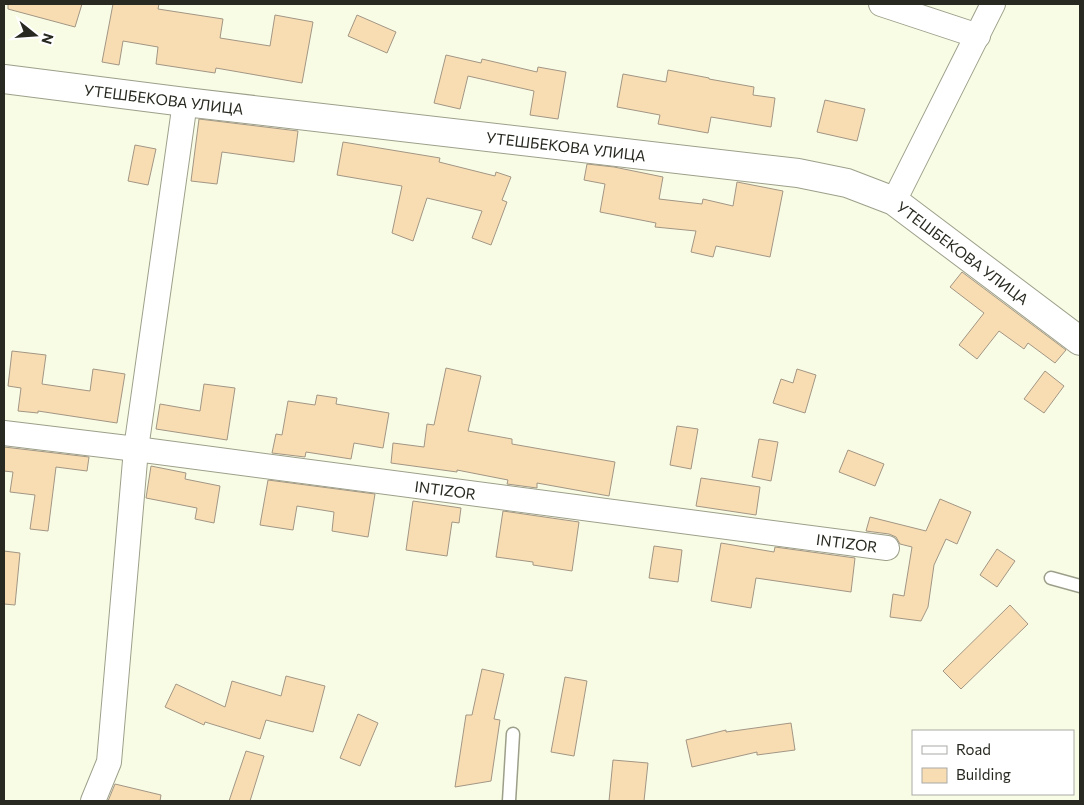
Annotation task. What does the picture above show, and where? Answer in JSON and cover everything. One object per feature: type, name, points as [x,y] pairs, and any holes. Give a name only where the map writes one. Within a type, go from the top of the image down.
[{"type":"main road","name":"УТЕШБЕКОВА УЛИЦА","points":[[4,79],[185,102],[798,173],[847,183],[894,201],[1080,341]]},
{"type":"street","points":[[881,4],[906,8],[978,36]]},
{"type":"street","points":[[894,201],[993,4]]},
{"type":"street","points":[[93,801],[109,762],[136,449],[185,102]]},
{"type":"street","name":"INTIZOR","points":[[4,433],[887,548]]},
{"type":"lane","points":[[1051,578],[1080,586]]},
{"type":"lane","points":[[509,801],[513,734]]},
{"type":"building","points":[[8,4],[82,4],[75,27],[8,9]]},
{"type":"building","points":[[113,4],[159,4],[158,9],[223,19],[220,38],[270,46],[275,15],[313,22],[302,83],[216,68],[215,73],[156,64],[158,47],[123,41],[119,65],[102,62]]},
{"type":"building","points":[[357,15],[396,32],[387,53],[348,36]]},
{"type":"building","points":[[446,55],[481,63],[482,59],[537,72],[538,67],[566,72],[558,119],[530,115],[534,91],[468,76],[460,109],[434,103]]},
{"type":"building","points":[[668,70],[754,87],[753,95],[775,98],[771,127],[711,117],[708,133],[658,124],[660,115],[617,107],[623,74],[666,82]]},
{"type":"building","points":[[825,100],[865,109],[857,141],[817,132]]},
{"type":"building","points":[[199,119],[298,131],[294,162],[222,152],[217,184],[191,181]]},
{"type":"building","points":[[343,142],[440,158],[439,162],[495,176],[496,172],[511,177],[502,200],[507,202],[491,245],[472,238],[482,211],[427,198],[413,241],[392,233],[402,186],[337,175]]},
{"type":"building","points":[[135,145],[156,149],[148,185],[128,181]]},
{"type":"building","points":[[587,164],[614,167],[663,177],[659,199],[702,204],[703,199],[733,206],[737,182],[783,191],[770,257],[716,246],[713,257],[691,252],[696,231],[655,227],[656,223],[600,212],[605,184],[584,180]]},
{"type":"building","points":[[962,272],[1066,350],[1055,363],[1028,343],[1024,349],[999,331],[977,359],[959,345],[984,313],[950,287]]},
{"type":"building","points":[[12,351],[46,355],[42,384],[90,391],[93,369],[125,374],[117,423],[38,411],[38,413],[18,411],[21,388],[8,386]]},
{"type":"building","points":[[446,368],[481,376],[468,431],[512,439],[512,444],[615,462],[609,496],[537,483],[537,488],[507,484],[508,480],[457,470],[457,472],[391,463],[393,443],[424,447],[427,424],[434,425]]},
{"type":"building","points":[[797,369],[816,375],[805,413],[773,403],[781,379],[793,383]]},
{"type":"building","points":[[1045,371],[1064,386],[1044,413],[1024,399]]},
{"type":"building","points":[[204,384],[235,388],[227,440],[156,429],[160,404],[200,411]]},
{"type":"building","points":[[317,395],[337,398],[336,404],[389,413],[383,448],[354,443],[351,459],[306,452],[305,457],[272,453],[276,434],[282,435],[288,401],[315,405]]},
{"type":"building","points":[[677,426],[698,429],[691,469],[670,465]]},
{"type":"building","points":[[759,439],[778,442],[771,481],[752,477]]},
{"type":"building","points":[[4,447],[89,457],[87,471],[56,467],[48,531],[30,529],[35,495],[10,492],[13,472],[4,471]]},
{"type":"building","points":[[848,450],[884,464],[875,486],[839,472]]},
{"type":"building","points":[[151,466],[186,473],[185,479],[220,486],[214,523],[195,519],[197,508],[146,498]]},
{"type":"building","points":[[701,478],[760,487],[756,515],[696,506]]},
{"type":"building","points":[[268,480],[375,494],[368,537],[332,531],[334,512],[297,506],[293,530],[260,525]]},
{"type":"building","points":[[940,499],[971,512],[957,544],[946,539],[934,565],[928,607],[921,621],[890,617],[893,594],[904,596],[912,547],[900,544],[896,537],[889,534],[866,531],[870,517],[926,531]]},
{"type":"building","points":[[413,501],[461,508],[459,523],[452,522],[447,556],[406,550]]},
{"type":"building","points":[[503,511],[579,522],[572,571],[533,565],[533,562],[496,557]]},
{"type":"building","points":[[721,543],[774,552],[775,547],[855,558],[851,592],[756,578],[751,608],[711,601]]},
{"type":"building","points":[[654,546],[682,550],[678,582],[649,578]]},
{"type":"building","points":[[997,549],[1015,561],[997,587],[980,575]]},
{"type":"building","points":[[4,551],[20,553],[15,605],[4,604]]},
{"type":"building","points":[[1010,605],[1028,624],[961,689],[943,671]]},
{"type":"building","points":[[482,669],[504,674],[494,719],[500,720],[491,781],[455,787],[466,715],[472,715]]},
{"type":"building","points":[[286,676],[325,686],[313,732],[266,720],[260,739],[205,722],[204,725],[165,707],[176,684],[225,707],[232,681],[281,696]]},
{"type":"building","points":[[565,677],[587,681],[574,756],[551,752]]},
{"type":"building","points":[[358,714],[378,723],[360,766],[340,758]]},
{"type":"building","points":[[791,723],[795,750],[757,755],[757,752],[692,767],[686,740],[726,730],[726,732]]},
{"type":"building","points":[[246,751],[264,756],[250,801],[229,801]]},
{"type":"building","points":[[613,760],[648,763],[644,801],[609,801]]},
{"type":"building","points":[[115,784],[161,795],[160,801],[108,801]]}]
